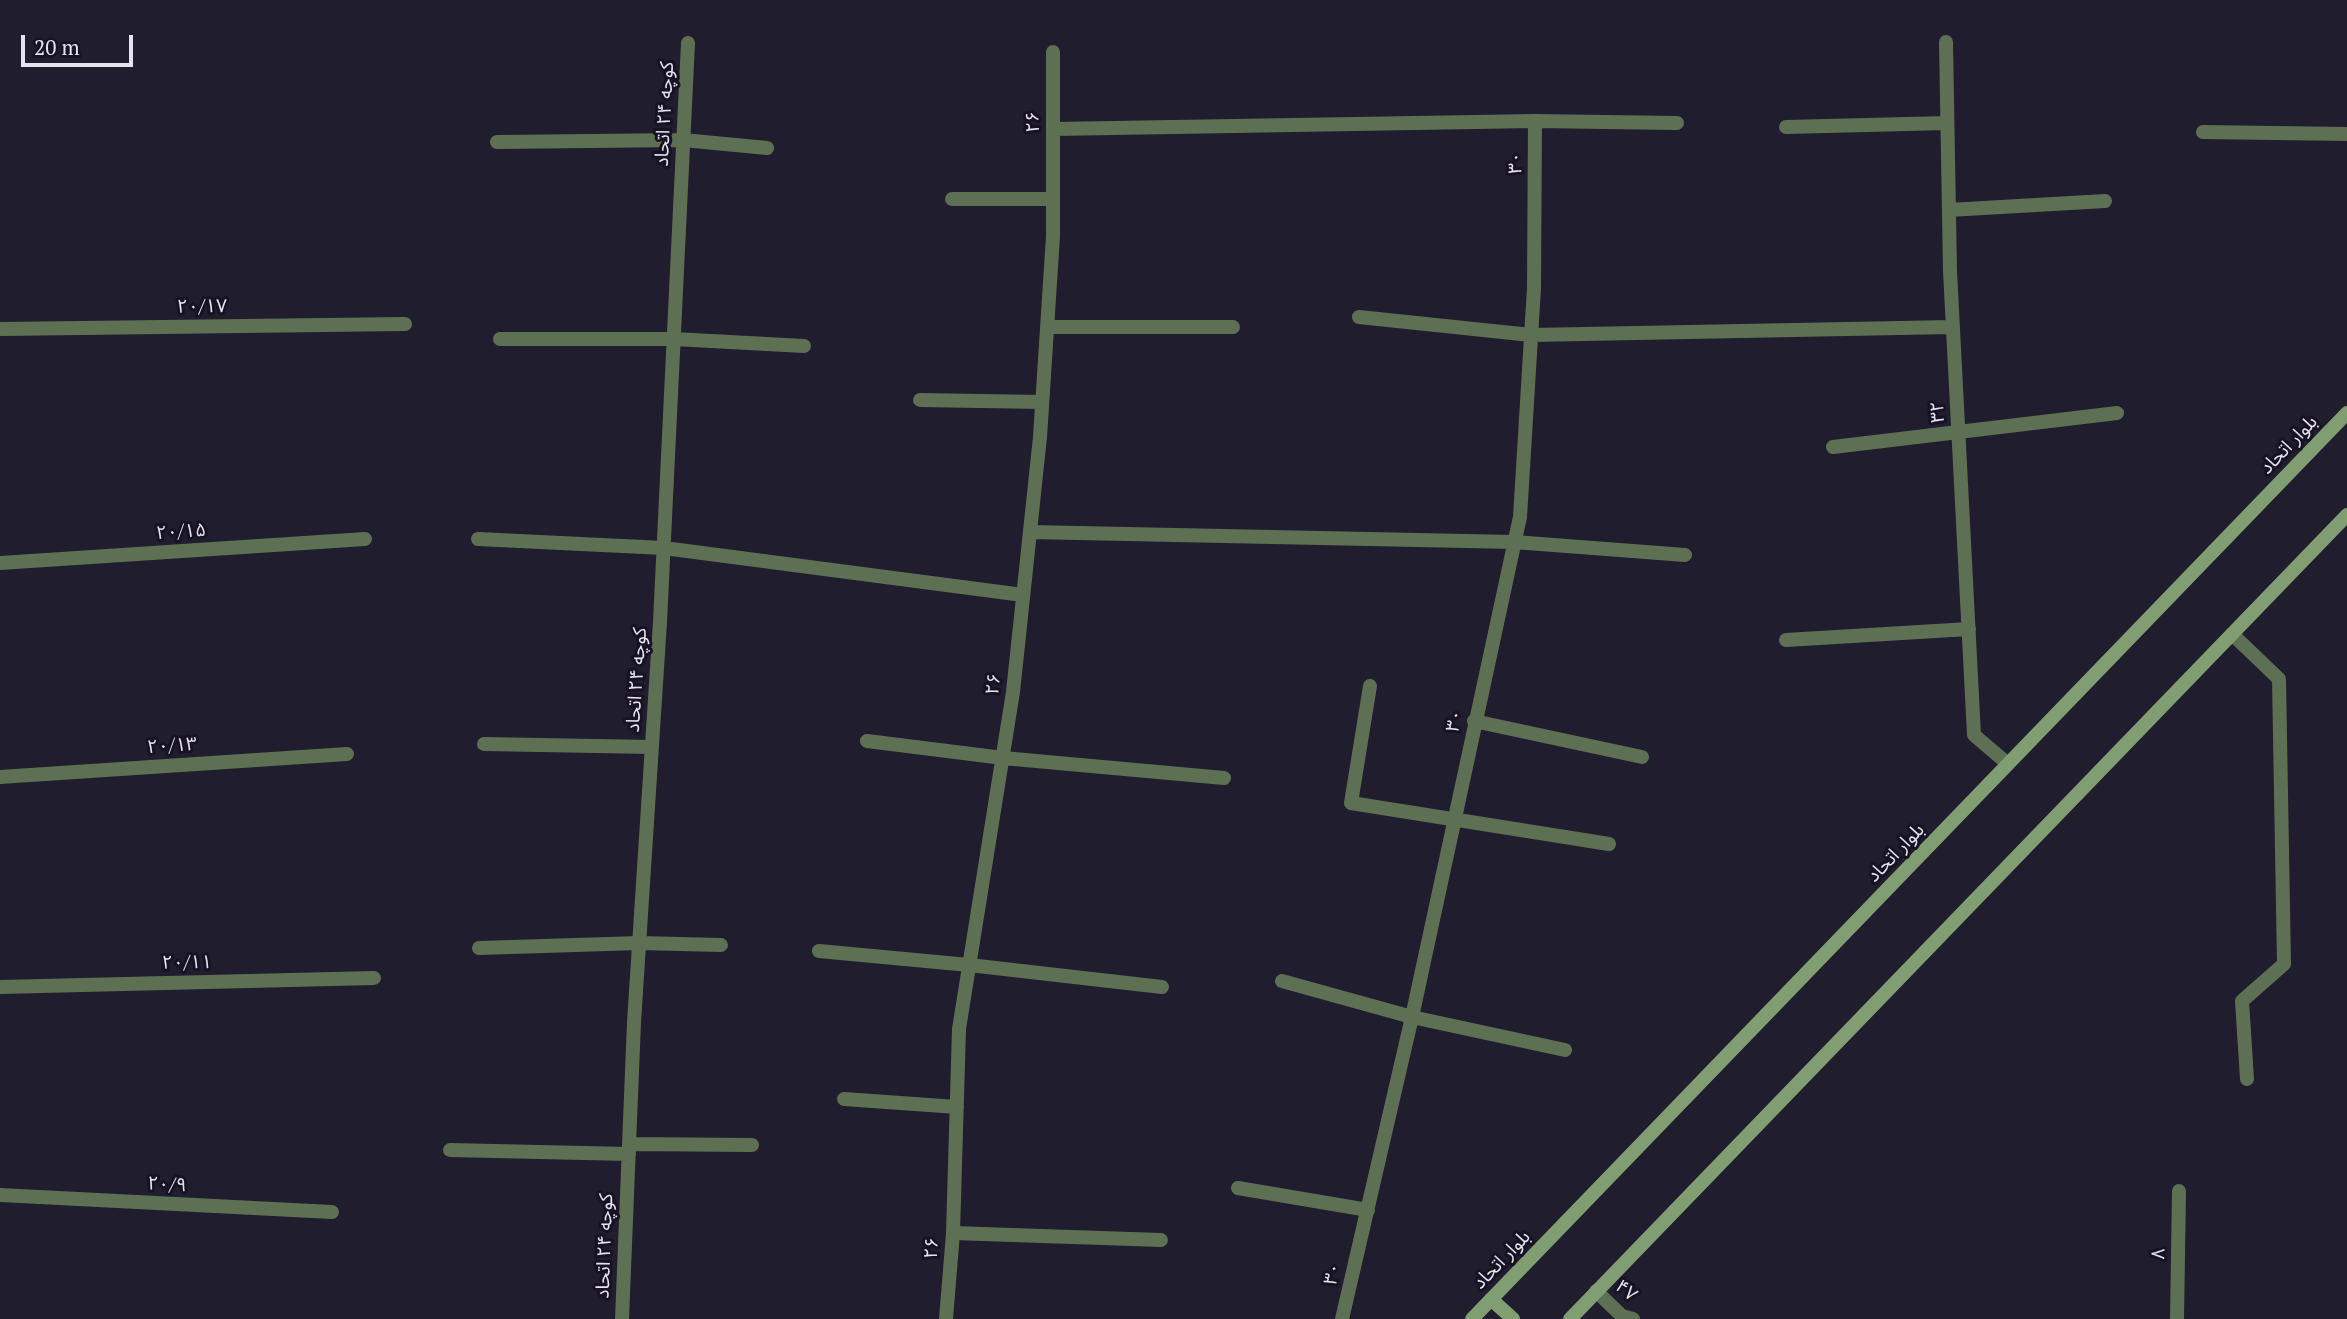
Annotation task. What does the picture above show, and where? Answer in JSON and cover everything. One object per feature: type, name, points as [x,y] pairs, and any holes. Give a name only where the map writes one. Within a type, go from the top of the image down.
[{"type":"main road","name":"بلوار اتحاد","points":[[1472,1319],[2347,413]]},
{"type":"main road","points":[[1570,1319],[2347,515]]},
{"type":"main road","points":[[1491,1299],[1513,1319]]},
{"type":"street","name":"۳۲","points":[[1946,42],[1952,327],[1974,735],[2008,764]]},
{"type":"street","name":"کوچه ۲۴ اتحاد","points":[[622,1319],[639,943],[664,548],[688,43]]},
{"type":"street","name":"۲۶","points":[[947,1319],[953,1233],[959,1029],[1003,758],[1030,532],[1042,402],[1053,199],[1053,52]]},
{"type":"street","points":[[1053,129],[1535,121],[1677,123]]},
{"type":"street","name":"۳۰","points":[[1342,1319],[1412,1017],[1520,517],[1534,288],[1535,121]]},
{"type":"street","points":[[1786,127],[1947,122]]},
{"type":"street","points":[[2203,132],[2347,134]]},
{"type":"street","points":[[497,142],[683,140],[767,148]]},
{"type":"street","points":[[951,199],[1053,199]]},
{"type":"street","points":[[1949,210],[2105,201]]},
{"type":"street","points":[[1359,317],[1531,335],[1952,327]]},
{"type":"street","name":"۲۰/۱۷","points":[[0,329],[405,324]]},
{"type":"street","points":[[1047,327],[1233,327]]},
{"type":"street","points":[[500,339],[674,339],[804,346]]},
{"type":"street","points":[[920,400],[1042,402]]},
{"type":"street","points":[[1833,447],[2117,413]]},
{"type":"street","points":[[1030,532],[1514,542],[1685,555]]},
{"type":"street","name":"۲۰/۱۵","points":[[0,563],[365,539]]},
{"type":"street","points":[[478,539],[664,548],[1023,595]]},
{"type":"street","points":[[1786,640],[1969,629]]},
{"type":"street","points":[[2232,634],[2280,679],[2284,964],[2242,1001],[2247,1079]]},
{"type":"street","points":[[1370,686],[1351,803],[1609,844]]},
{"type":"street","points":[[1474,721],[1642,757]]},
{"type":"street","points":[[867,741],[1003,758],[1224,778]]},
{"type":"street","points":[[484,744],[652,747]]},
{"type":"street","name":"۲۰/۱۳","points":[[0,777],[347,754]]},
{"type":"street","points":[[479,948],[639,943],[721,946]]},
{"type":"street","points":[[819,951],[1162,987]]},
{"type":"street","name":"۲۰/۱۱","points":[[0,987],[374,978]]},
{"type":"street","points":[[1282,981],[1412,1017],[1564,1050]]},
{"type":"street","points":[[845,1099],[957,1107]]},
{"type":"street","points":[[450,1150],[752,1145]]},
{"type":"street","points":[[1238,1188],[1368,1210]]},
{"type":"street","name":"۸","points":[[2177,1319],[2179,1191]]},
{"type":"street","name":"۲۰/۹","points":[[0,1195],[332,1212]]},
{"type":"street","points":[[953,1233],[1161,1240]]},
{"type":"street","name":"۴۷","points":[[1596,1291],[1622,1316],[1633,1319]]}]
